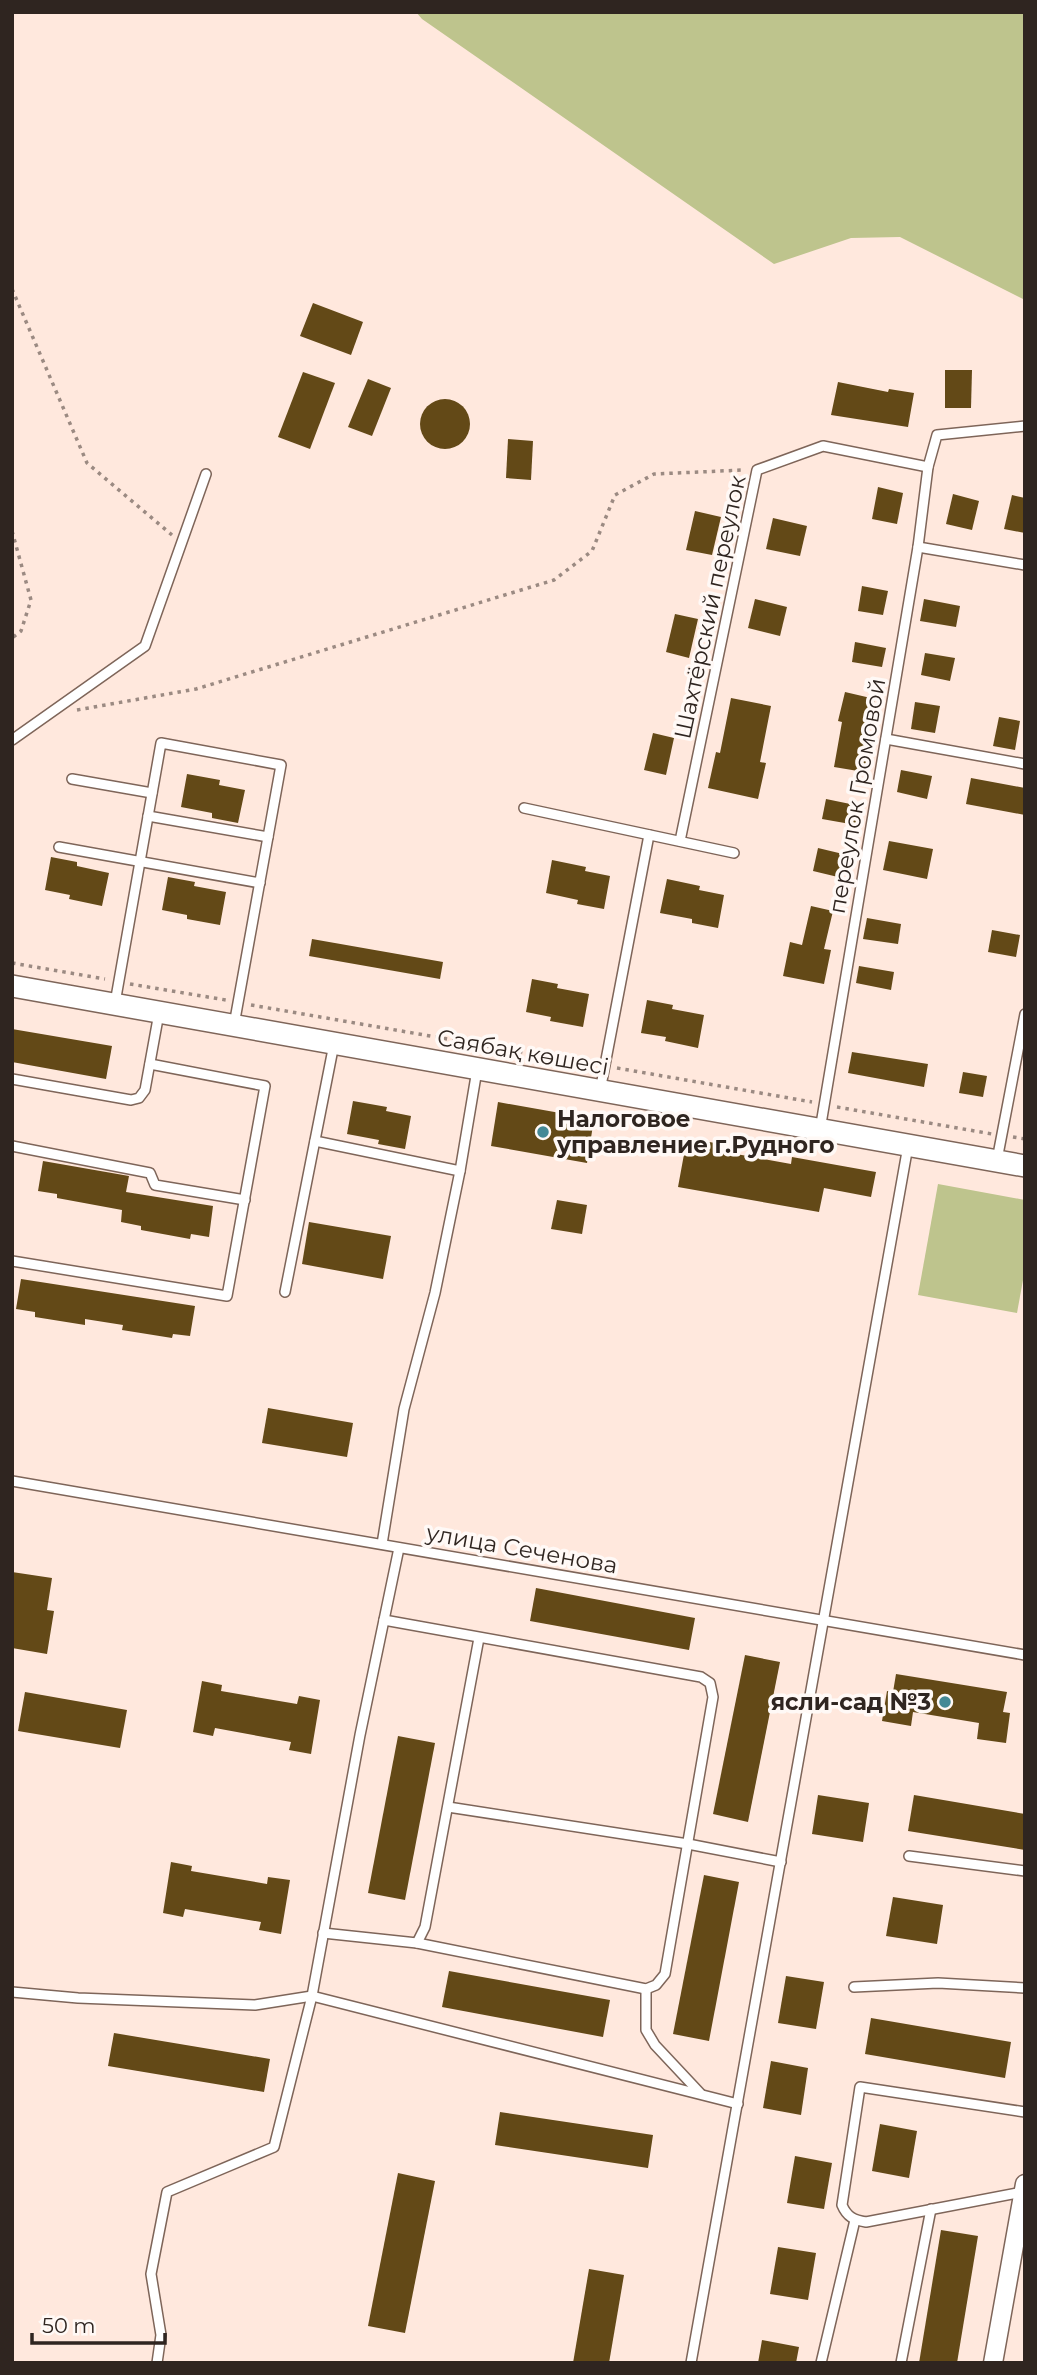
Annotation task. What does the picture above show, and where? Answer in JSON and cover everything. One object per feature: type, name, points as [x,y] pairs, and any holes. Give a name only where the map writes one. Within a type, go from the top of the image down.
[{"type":"street","name":"Саябақ көшесі","points":[[12,986],[600,1093],[1025,1166]]},
{"type":"street","points":[[993,2363],[1024,2188]]},
{"type":"lane","name":"переулок Громовой","points":[[820,1131],[918,547],[928,467],[937,435],[1025,426]]},
{"type":"lane","name":"Шахтёрский переулок","points":[[680,841],[757,470],[823,446],[928,467]]},
{"type":"lane","points":[[12,740],[145,646],[206,474]]},
{"type":"lane","points":[[918,547],[1025,565]]},
{"type":"lane","points":[[886,739],[1025,764]]},
{"type":"lane","points":[[114,1005],[161,743],[281,765],[234,1027]]},
{"type":"lane","points":[[72,779],[152,793]]},
{"type":"lane","points":[[524,808],[734,853]]},
{"type":"lane","points":[[148,816],[268,837]]},
{"type":"lane","points":[[600,1093],[649,835]]},
{"type":"lane","points":[[59,847],[260,883]]},
{"type":"lane","points":[[12,1079],[131,1100],[139,1098],[145,1090],[159,1013]]},
{"type":"lane","points":[[997,1162],[1025,1014]]},
{"type":"lane","points":[[285,1292],[334,1044]]},
{"type":"lane","points":[[12,1261],[227,1296],[265,1086],[149,1064]]},
{"type":"lane","points":[[382,1544],[404,1409],[435,1293],[477,1070]]},
{"type":"lane","points":[[315,1141],[460,1171]]},
{"type":"lane","points":[[12,1146],[150,1173],[155,1185],[245,1200]]},
{"type":"lane","points":[[691,2363],[908,1146]]},
{"type":"lane","name":"улица Сеченова","points":[[12,1481],[1025,1655]]},
{"type":"lane","points":[[158,2363],[161,2335],[152,2274],[167,2192],[274,2147],[312,1996],[399,1548]]},
{"type":"lane","points":[[323,1933],[417,1943],[646,1989],[656,1986],[665,1974],[713,1697],[710,1683],[701,1677],[384,1620]]},
{"type":"lane","points":[[417,1943],[425,1927],[479,1638]]},
{"type":"lane","points":[[448,1807],[781,1861]]},
{"type":"lane","points":[[909,1856],[1025,1871]]},
{"type":"lane","points":[[854,1987],[938,1983],[1025,1988]]},
{"type":"lane","points":[[646,1989],[646,2030],[655,2045],[701,2095]]},
{"type":"lane","points":[[12,1992],[78,1998],[255,2005],[312,1996],[738,2104]]},
{"type":"lane","points":[[1024,2188],[866,2222],[855,2220],[846,2214],[842,2205],[860,2087],[1025,2112]]},
{"type":"lane","points":[[901,2363],[931,2209]]},
{"type":"lane","points":[[821,2363],[855,2220]]},
{"type":"path","points":[[12,289],[87,463],[182,543]]},
{"type":"path","points":[[47,716],[196,689],[554,580],[592,551],[615,495],[654,474],[757,470]]},
{"type":"path","points":[[12,531],[30,600],[21,631],[12,638]]},
{"type":"path","points":[[12,963],[1025,1139]]},
{"type":"green space","points":[[416,12],[1025,12],[1025,300],[900,237],[851,238],[774,264],[422,19]]},
{"type":"green space","points":[[938,1184],[1025,1200],[1025,1269],[1017,1313],[918,1295]]},
{"type":"building","points":[[313,303],[363,322],[351,355],[300,336]]},
{"type":"building","points":[[945,370],[972,370],[971,408],[945,408]]},
{"type":"building","points":[[303,372],[335,383],[310,449],[278,437]]},
{"type":"building","points":[[368,379],[391,388],[372,436],[348,427]]},
{"type":"building","points":[[838,382],[888,392],[889,389],[914,393],[908,427],[831,415]]},
{"type":"building","points":[[445,399],[463,406],[470,424],[463,442],[445,449],[427,442],[420,424],[427,406]]},
{"type":"building","points":[[508,439],[533,441],[531,480],[506,478]]},
{"type":"building","points":[[878,487],[903,493],[897,524],[872,519]]},
{"type":"building","points":[[953,494],[979,501],[972,530],[946,524]]},
{"type":"building","points":[[1012,495],[1025,498],[1025,533],[1004,529]]},
{"type":"building","points":[[695,511],[721,517],[712,555],[686,550]]},
{"type":"building","points":[[773,518],[807,526],[800,556],[766,549]]},
{"type":"building","points":[[862,586],[888,591],[883,615],[858,611]]},
{"type":"building","points":[[755,599],[787,607],[780,636],[748,628]]},
{"type":"building","points":[[924,599],[960,606],[956,627],[920,621]]},
{"type":"building","points":[[675,614],[698,619],[689,658],[666,652]]},
{"type":"building","points":[[855,642],[886,648],[882,667],[852,662]]},
{"type":"building","points":[[925,653],[955,658],[950,681],[921,675]]},
{"type":"building","points":[[845,692],[875,699],[863,748],[868,749],[864,772],[834,767],[842,722],[838,721]]},
{"type":"building","points":[[731,698],[771,706],[760,762],[766,763],[758,799],[708,788],[716,752],[720,753]]},
{"type":"building","points":[[915,702],[940,706],[935,733],[911,729]]},
{"type":"building","points":[[999,717],[1020,721],[1015,750],[993,746]]},
{"type":"building","points":[[653,733],[674,738],[666,775],[644,770]]},
{"type":"building","points":[[901,770],[932,776],[927,799],[897,792]]},
{"type":"building","points":[[187,774],[220,780],[219,785],[245,790],[238,823],[212,818],[212,813],[181,807]]},
{"type":"building","points":[[971,778],[1025,788],[1025,815],[966,804]]},
{"type":"building","points":[[826,799],[860,806],[856,825],[822,819]]},
{"type":"building","points":[[889,841],[933,849],[927,879],[883,870]]},
{"type":"building","points":[[818,848],[843,854],[838,877],[813,871]]},
{"type":"building","points":[[51,857],[109,873],[102,906],[69,899],[70,895],[45,890]]},
{"type":"building","points":[[552,860],[586,867],[585,871],[610,876],[604,909],[577,904],[578,900],[546,893]]},
{"type":"building","points":[[168,877],[195,882],[194,886],[226,892],[220,925],[187,919],[187,915],[162,910]]},
{"type":"building","points":[[667,879],[700,886],[699,890],[724,895],[718,928],[692,923],[692,919],[660,913]]},
{"type":"building","points":[[811,906],[833,911],[824,949],[831,950],[824,984],[783,976],[790,942],[802,945]]},
{"type":"building","points":[[867,918],[901,924],[898,944],[863,939]]},
{"type":"building","points":[[992,930],[1020,935],[1016,957],[988,952]]},
{"type":"building","points":[[312,939],[443,962],[440,979],[309,956]]},
{"type":"building","points":[[859,966],[894,972],[891,990],[856,983]]},
{"type":"building","points":[[532,979],[558,984],[557,988],[589,994],[583,1027],[550,1021],[551,1017],[526,1012]]},
{"type":"building","points":[[647,1000],[673,1005],[672,1009],[704,1015],[698,1048],[665,1041],[666,1037],[641,1033]]},
{"type":"building","points":[[12,1029],[112,1046],[106,1079],[12,1062]]},
{"type":"building","points":[[852,1052],[928,1064],[924,1087],[848,1073]]},
{"type":"building","points":[[963,1072],[987,1076],[983,1097],[959,1093]]},
{"type":"building","points":[[353,1101],[387,1107],[386,1111],[411,1116],[405,1149],[378,1144],[379,1140],[347,1134]]},
{"type":"building","name":"Налоговое управление г.Рудного","points":[[498,1102],[594,1119],[587,1163],[491,1146]]},
{"type":"building","points":[[687,1138],[715,1143],[714,1150],[791,1164],[792,1157],[876,1172],[871,1197],[824,1188],[819,1212],[678,1187]]},
{"type":"building","points":[[43,1161],[129,1176],[126,1192],[213,1206],[209,1237],[191,1234],[190,1239],[141,1230],[141,1226],[121,1222],[122,1210],[57,1198],[57,1194],[38,1191]]},
{"type":"building","points":[[557,1200],[587,1205],[582,1234],[551,1229]]},
{"type":"building","points":[[309,1222],[391,1236],[383,1279],[302,1264]]},
{"type":"building","points":[[21,1279],[195,1306],[190,1336],[173,1334],[172,1338],[122,1330],[123,1325],[85,1319],[85,1325],[35,1317],[35,1312],[16,1309]]},
{"type":"building","points":[[268,1408],[353,1423],[347,1457],[262,1443]]},
{"type":"building","points":[[12,1572],[52,1578],[47,1610],[54,1611],[47,1654],[12,1648]]},
{"type":"building","points":[[536,1588],[695,1618],[689,1650],[530,1621]]},
{"type":"building","points":[[745,1655],[780,1662],[748,1822],[713,1814]]},
{"type":"building","name":"ясли-сад №3","points":[[896,1674],[1007,1692],[1003,1712],[1010,1713],[1006,1743],[977,1739],[979,1723],[913,1712],[911,1726],[882,1721],[887,1691],[893,1692]]},
{"type":"building","points":[[202,1681],[222,1685],[221,1691],[297,1704],[299,1696],[320,1700],[311,1754],[289,1750],[291,1742],[215,1728],[213,1736],[193,1732]]},
{"type":"building","points":[[25,1692],[127,1710],[120,1748],[18,1731]]},
{"type":"building","points":[[398,1736],[435,1743],[405,1900],[368,1893]]},
{"type":"building","points":[[818,1795],[869,1803],[863,1842],[812,1834]]},
{"type":"building","points":[[914,1795],[1025,1814],[1025,1850],[908,1831]]},
{"type":"building","points":[[171,1862],[192,1866],[191,1871],[267,1884],[268,1877],[290,1880],[281,1934],[259,1930],[261,1922],[185,1909],[183,1917],[163,1913]]},
{"type":"building","points":[[704,1875],[739,1882],[709,2041],[673,2034]]},
{"type":"building","points":[[893,1897],[943,1905],[937,1944],[886,1936]]},
{"type":"building","points":[[449,1971],[610,2000],[603,2037],[442,2007]]},
{"type":"building","points":[[786,1976],[824,1982],[816,2029],[778,2023]]},
{"type":"building","points":[[871,2018],[1011,2042],[1005,2078],[865,2054]]},
{"type":"building","points":[[114,2033],[270,2059],[264,2092],[108,2066]]},
{"type":"building","points":[[771,2061],[808,2068],[801,2115],[763,2108]]},
{"type":"building","points":[[500,2112],[653,2135],[648,2168],[495,2145]]},
{"type":"building","points":[[880,2124],[917,2131],[909,2178],[872,2171]]},
{"type":"building","points":[[795,2156],[832,2163],[824,2209],[787,2203]]},
{"type":"building","points":[[398,2173],[435,2181],[405,2333],[368,2326]]},
{"type":"building","points":[[941,2230],[978,2236],[957,2363],[919,2363]]},
{"type":"building","points":[[778,2247],[816,2253],[808,2300],[770,2294]]},
{"type":"building","points":[[589,2269],[624,2275],[609,2363],[573,2363]]},
{"type":"building","points":[[762,2340],[799,2347],[796,2363],[758,2363]]},
{"type":"place","name":"Налоговое управление г.Рудного","points":[[543,1132]]},
{"type":"place","name":"ясли-сад №3","points":[[945,1702]]}]
